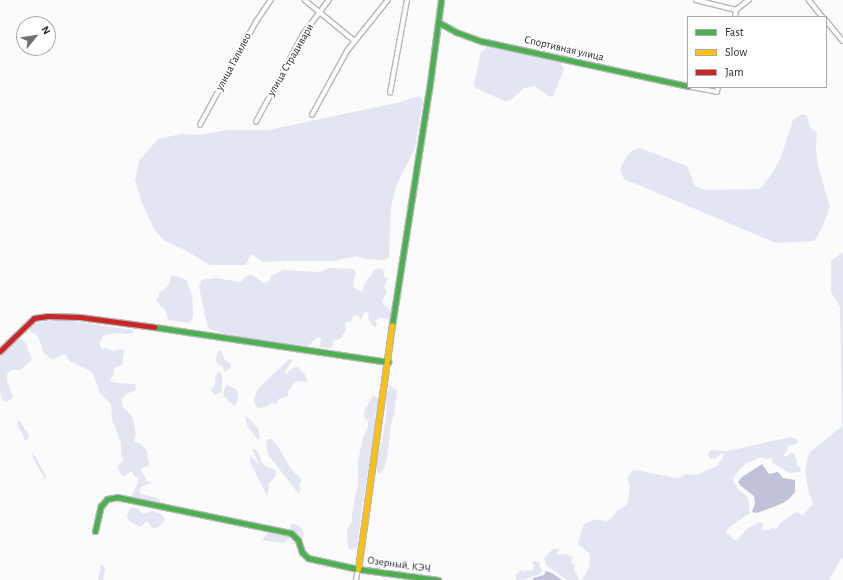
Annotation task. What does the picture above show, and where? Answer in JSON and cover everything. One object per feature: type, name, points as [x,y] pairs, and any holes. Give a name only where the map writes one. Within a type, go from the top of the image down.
[{"type":"street","name":"улица Галилео","points":[[200,125],[256,22],[271,0]]},
{"type":"street","points":[[304,0],[355,41]]},
{"type":"street","name":"улица Страдивари","points":[[256,122],[304,33],[330,0]]},
{"type":"street","points":[[312,115],[347,51],[388,0]]},
{"type":"street","points":[[390,93],[407,0]]},
{"type":"street","points":[[356,580],[441,0]]},
{"type":"street","points":[[696,0],[736,10]]},
{"type":"street","points":[[735,16],[736,10],[749,0]]},
{"type":"street","points":[[810,0],[823,16]]},
{"type":"street","points":[[827,21],[843,41]]},
{"type":"street","name":"Спортивная улица","points":[[438,22],[456,32],[481,41],[687,86]]},
{"type":"street","points":[[697,88],[717,92],[718,88]]},
{"type":"street","points":[[0,351],[34,318],[48,316],[80,317],[130,323],[388,362]]},
{"type":"street","name":"Озерный, КЭЧ","points":[[95,531],[101,506],[107,499],[117,497],[291,533],[298,540],[302,552],[308,558],[358,569],[438,580]]},
{"type":"shaded area","points":[[489,46],[531,54],[560,62],[564,69],[553,97],[548,96],[535,86],[524,88],[511,100],[504,101],[476,88],[474,84],[481,52]]},
{"type":"shaded area","points":[[419,96],[423,100],[415,148],[396,186],[391,207],[389,257],[385,260],[365,259],[357,256],[334,261],[263,262],[251,254],[246,265],[210,265],[183,249],[165,241],[155,231],[142,203],[135,180],[139,161],[158,139],[181,134],[199,135],[226,130],[268,130],[396,103]]},
{"type":"shaded area","points":[[802,114],[807,115],[810,128],[817,132],[816,150],[818,166],[830,207],[822,228],[814,241],[776,243],[624,179],[620,169],[627,156],[633,150],[640,148],[687,166],[695,186],[706,190],[760,189],[773,172],[781,157],[793,120]]},
{"type":"shaded area","points":[[843,252],[843,558],[829,580],[582,580],[589,568],[590,560],[589,553],[578,544],[584,524],[595,519],[599,521],[601,519],[605,522],[610,520],[617,511],[627,505],[630,487],[627,479],[632,471],[635,470],[676,478],[680,478],[686,474],[696,475],[717,466],[725,454],[721,454],[714,459],[710,458],[707,454],[711,450],[727,451],[791,437],[798,440],[798,443],[788,446],[787,451],[783,456],[787,456],[791,452],[794,453],[797,461],[796,464],[801,468],[800,472],[790,473],[772,463],[773,459],[771,458],[764,459],[762,457],[745,464],[734,476],[733,481],[739,490],[748,497],[750,513],[728,528],[726,534],[730,535],[734,540],[737,540],[748,528],[759,522],[763,524],[762,530],[770,530],[771,528],[777,529],[780,523],[796,512],[803,515],[813,504],[808,489],[805,470],[809,453],[842,426],[840,307],[831,292],[831,261]]},
{"type":"shaded area","points":[[330,268],[352,269],[356,272],[353,283],[354,288],[362,292],[365,283],[376,268],[383,269],[384,277],[388,278],[384,286],[387,292],[382,302],[391,311],[392,317],[390,320],[381,317],[375,321],[377,324],[376,327],[373,326],[368,319],[369,311],[364,313],[360,321],[359,316],[354,315],[351,321],[345,323],[346,330],[341,338],[333,341],[332,347],[325,348],[320,347],[321,339],[318,337],[308,346],[225,334],[210,329],[207,325],[199,287],[202,280],[215,278],[241,282],[246,276],[253,275],[264,283],[269,281],[271,276],[283,270],[320,272]]},
{"type":"shaded area","points":[[171,276],[177,276],[186,280],[192,295],[193,317],[189,323],[168,320],[165,309],[160,306],[156,299],[159,296],[159,292],[165,289],[169,284]]},
{"type":"shaded area","points":[[56,320],[133,330],[134,333],[115,333],[103,336],[100,341],[100,346],[102,349],[106,348],[114,351],[122,349],[124,351],[122,365],[114,368],[114,374],[110,379],[111,381],[117,383],[135,384],[136,390],[126,394],[122,400],[123,407],[131,415],[134,423],[136,435],[134,439],[135,443],[140,443],[147,451],[149,463],[148,466],[142,468],[141,470],[147,481],[150,481],[151,483],[141,487],[139,491],[141,494],[157,498],[160,502],[132,498],[139,477],[135,477],[131,471],[125,476],[122,476],[120,473],[118,466],[124,459],[121,454],[121,443],[112,419],[111,404],[100,393],[92,372],[69,361],[65,354],[52,360],[44,353],[37,335],[31,332],[29,328],[31,325],[36,323]]},
{"type":"shaded area","points":[[20,339],[26,344],[32,360],[20,370],[11,370],[7,374],[7,381],[13,397],[7,402],[3,401],[0,392],[0,355],[10,348],[13,342]]},
{"type":"shaded area","points":[[218,351],[221,351],[225,360],[231,364],[231,368],[225,372],[222,366],[217,363],[216,358]]},
{"type":"shaded area","points":[[289,359],[293,360],[285,371],[286,374],[294,367],[298,367],[306,376],[307,382],[297,381],[288,392],[288,396],[279,399],[277,404],[271,403],[266,407],[258,408],[254,403],[254,398],[258,389]]},
{"type":"shaded area","points":[[220,371],[222,376],[222,390],[220,393],[215,395],[211,390],[215,384],[215,377]]},
{"type":"shaded area","points":[[226,385],[236,389],[238,393],[238,399],[235,406],[228,401],[223,394]]},
{"type":"shaded area","points":[[390,385],[397,391],[387,458],[385,467],[380,474],[377,472],[376,462],[383,436],[387,407],[386,397]]},
{"type":"shaded area","points":[[373,396],[379,398],[380,405],[375,414],[376,423],[362,507],[357,548],[350,550],[348,547],[347,531],[352,521],[358,483],[358,462],[363,437],[368,427],[368,421],[364,416],[365,409]]},
{"type":"shaded area","points":[[245,415],[258,428],[260,438],[258,440],[247,426]]},
{"type":"shaded area","points":[[19,420],[29,435],[27,441],[25,440],[17,424]]},
{"type":"shaded area","points":[[267,439],[271,439],[277,445],[291,469],[302,480],[299,485],[301,488],[299,494],[269,456],[266,448]]},
{"type":"shaded area","points":[[252,449],[255,449],[259,454],[261,461],[266,467],[274,469],[276,472],[275,477],[268,484],[269,490],[267,496],[250,462],[250,456],[259,464]]},
{"type":"shaded area","points":[[32,451],[46,476],[46,481],[33,458]]},
{"type":"shaded area","points":[[131,508],[136,508],[143,514],[152,511],[161,514],[165,519],[161,525],[156,528],[152,528],[147,521],[140,527],[129,521],[127,517],[128,511]]},
{"type":"shaded area","points":[[292,523],[299,526],[304,533],[303,538],[290,528]]},
{"type":"shaded area","points":[[277,532],[290,536],[285,543],[262,540],[268,533]]},
{"type":"shaded area","points":[[554,548],[560,549],[556,555],[566,554],[573,557],[571,562],[575,565],[574,571],[577,573],[579,580],[567,580],[546,565],[544,558]]},
{"type":"shaded area","points":[[535,561],[541,563],[539,566],[542,571],[540,574],[524,580],[516,580],[516,575],[520,571],[522,570],[523,573],[526,570],[532,571],[534,568],[532,562]]},
{"type":"shaded area","points":[[101,563],[105,568],[104,575],[103,580],[98,580]]},
{"type":"water","points":[[762,464],[769,474],[778,472],[783,478],[795,480],[795,492],[789,499],[781,504],[757,513],[752,512],[755,503],[754,496],[738,482],[742,477]]},
{"type":"water","points":[[546,571],[562,580],[533,580],[533,578],[544,575]]},
{"type":"traffic: fast","points":[[392,325],[429,90],[441,0]]},
{"type":"traffic: fast","points":[[438,22],[456,32],[481,41],[687,86]]},
{"type":"traffic: fast","points":[[154,327],[388,362]]},
{"type":"traffic: fast","points":[[95,531],[101,506],[107,499],[117,497],[291,533],[298,540],[302,552],[308,558],[358,569],[438,580]]},
{"type":"traffic: slow","points":[[358,569],[392,325]]},
{"type":"traffic: jam","points":[[0,351],[34,318],[48,316],[80,317],[154,327]]}]
